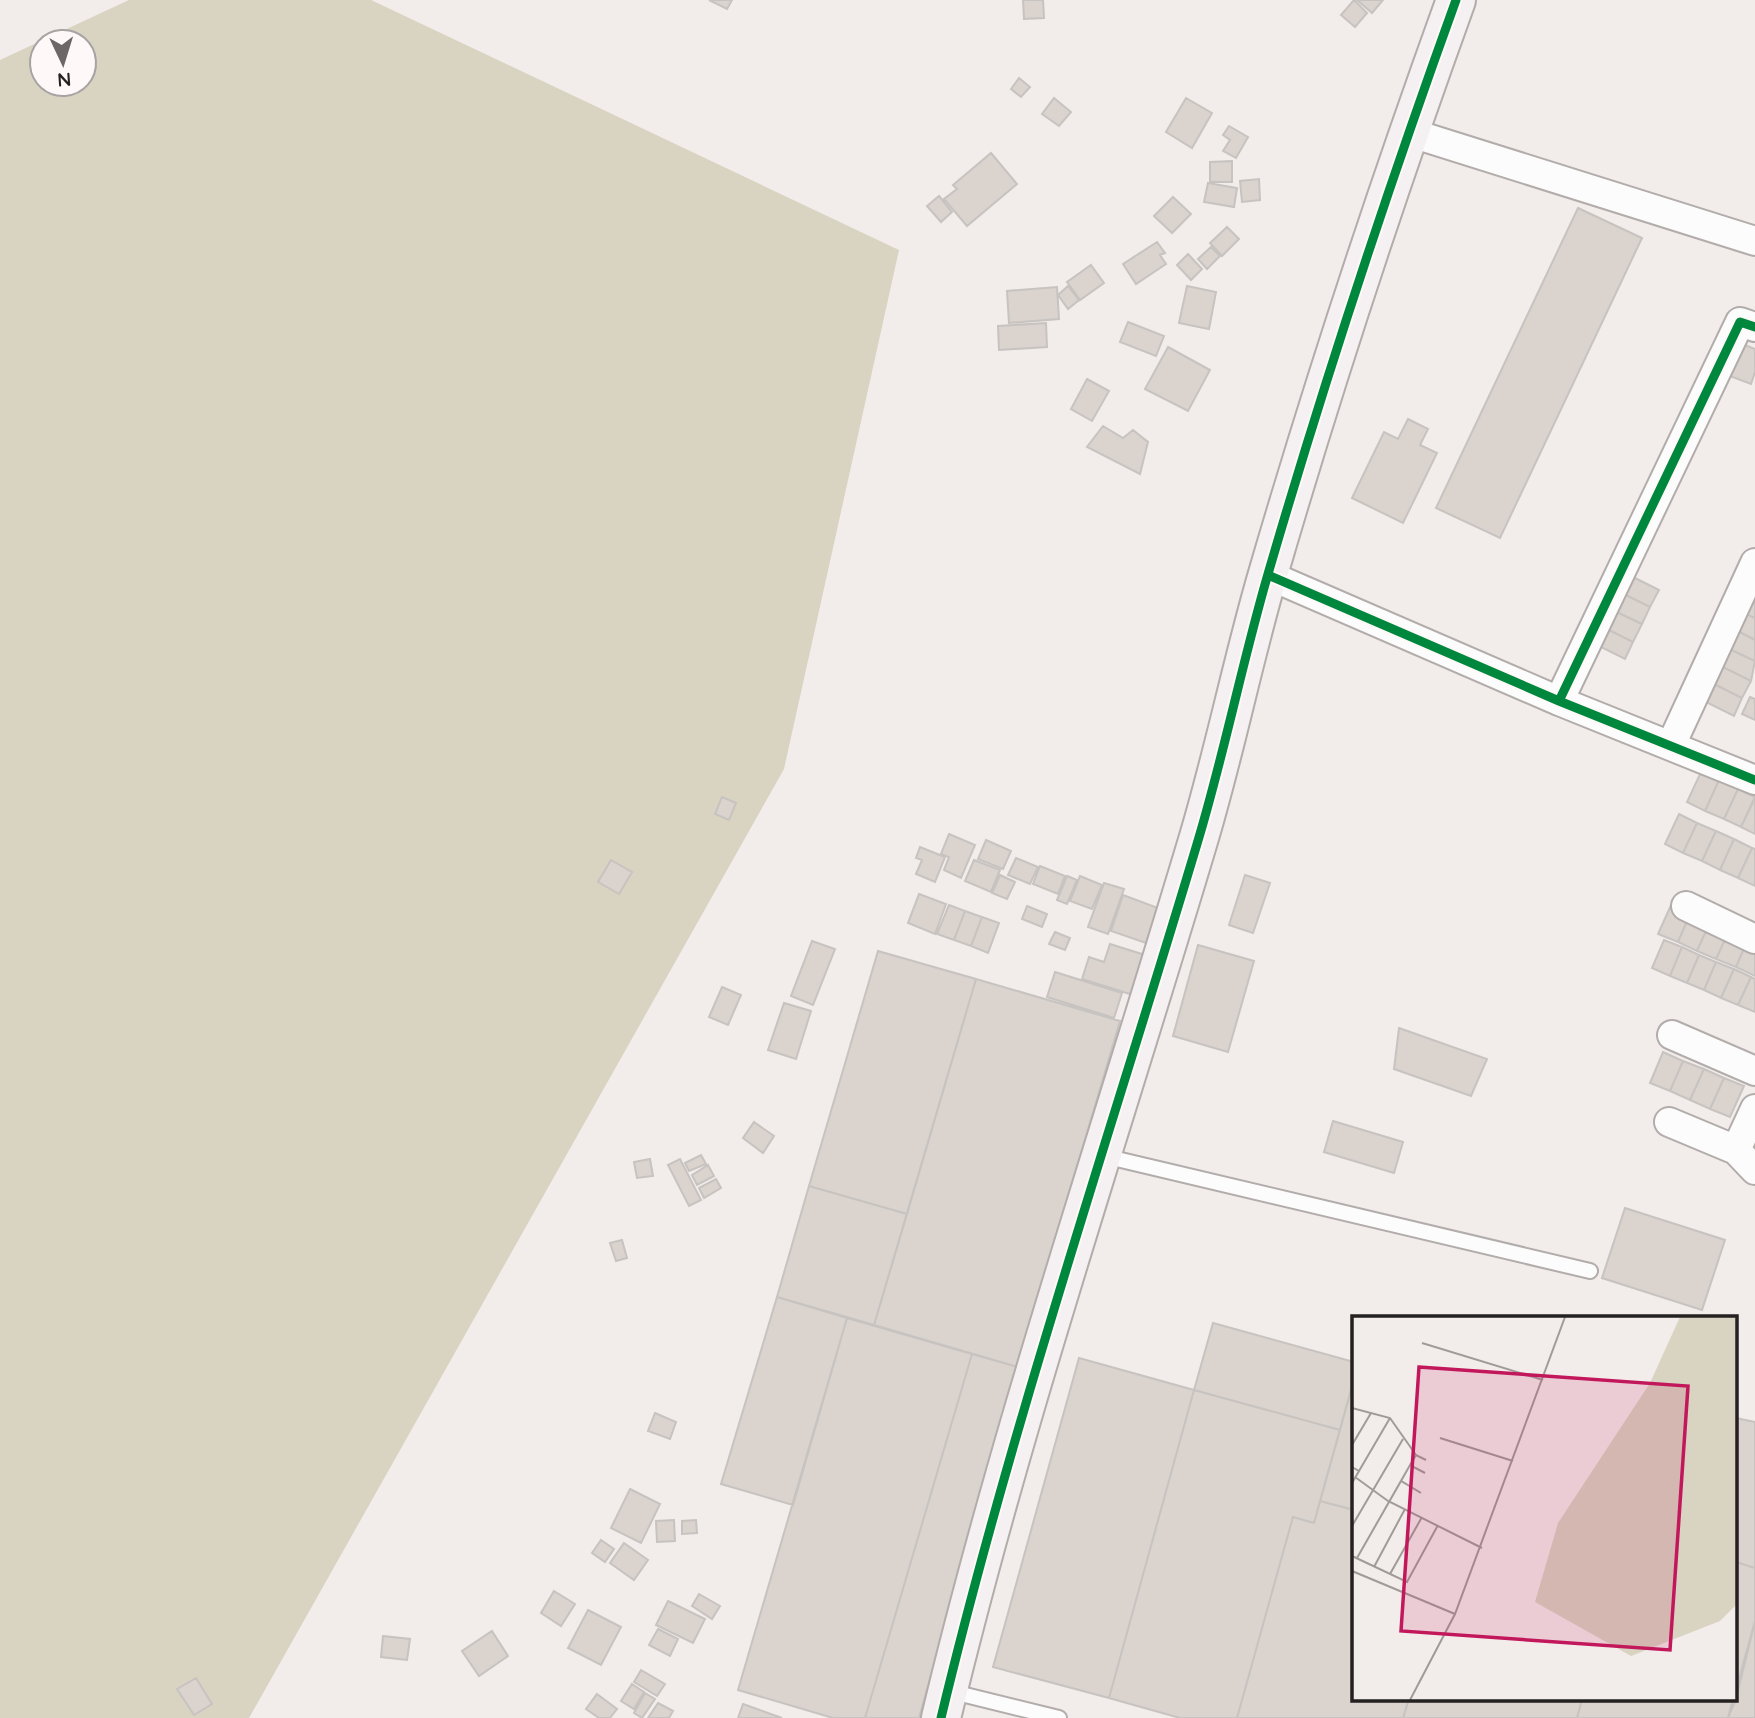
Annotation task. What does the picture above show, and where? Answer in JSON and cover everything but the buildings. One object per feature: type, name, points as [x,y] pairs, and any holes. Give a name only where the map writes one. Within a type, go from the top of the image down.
[{"type":"street","points":[[945,1704],[1024,1406],[1104,1156],[1200,836],[1268,575],[1408,132],[1456,0]]},
{"type":"street","points":[[1408,132],[1755,241]]},
{"type":"street","points":[[1559,701],[1740,322],[1755,327]]},
{"type":"street","points":[[1671,745],[1755,563]]},
{"type":"street","points":[[1268,575],[1559,701],[1755,780]]},
{"type":"street","points":[[1686,906],[1755,939]]},
{"type":"street","points":[[1672,1035],[1755,1071]]},
{"type":"street","points":[[1736,1150],[1755,1109]]},
{"type":"street","points":[[1669,1122],[1736,1150],[1755,1170]]},
{"type":"lane","points":[[1104,1156],[1590,1271]]},
{"type":"lane","points":[[945,1704],[1059,1718]]},
{"type":"shaded area","points":[[129,0],[371,0],[899,250],[784,769],[249,1718],[0,1718],[0,60],[28,47],[28,98],[98,98],[98,28],[69,28]]},
{"type":"cycle path","points":[[941,1718],[1030,1389],[1207,810],[1289,502],[1358,286],[1456,0]]},
{"type":"cycle path","points":[[1559,701],[1740,322],[1755,327]]},
{"type":"cycle path","points":[[1268,575],[1559,701],[1755,780]]}]
